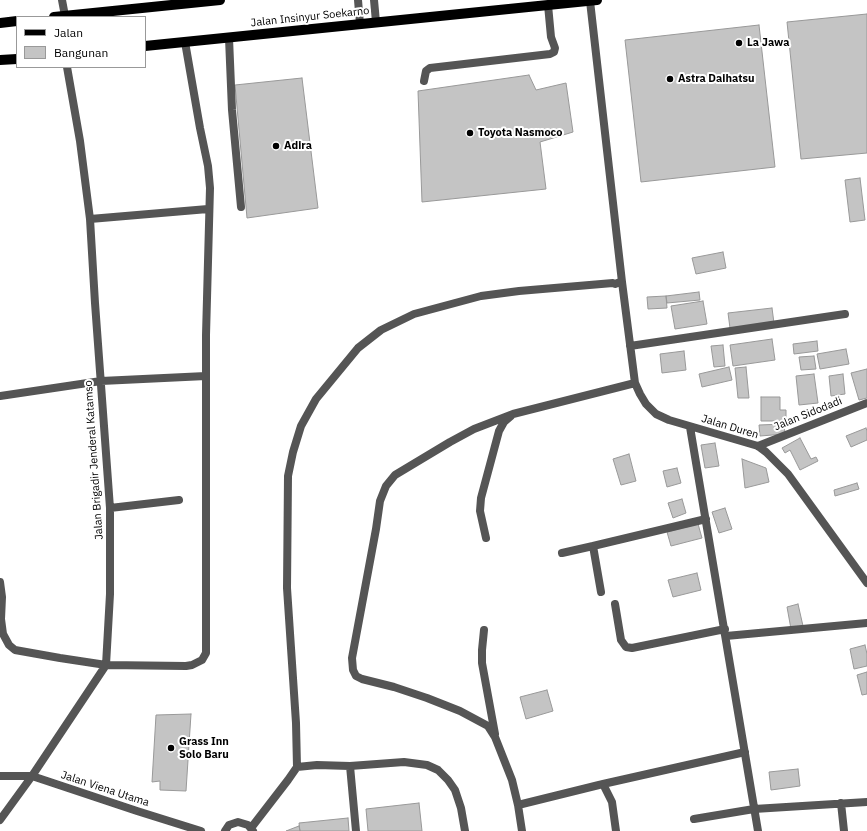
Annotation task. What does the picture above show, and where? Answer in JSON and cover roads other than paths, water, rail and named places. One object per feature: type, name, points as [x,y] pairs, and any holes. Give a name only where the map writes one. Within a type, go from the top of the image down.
[{"type":"main road","points":[[65,16],[220,0]]},
{"type":"main road","name":"Jalan Insinyur Soekarno","points":[[146,46],[593,0]]},
{"type":"main road","points":[[0,23],[16,21]]},
{"type":"main road","points":[[0,60],[16,59]]},
{"type":"street","points":[[62,0],[65,16]]},
{"type":"street","points":[[358,0],[360,24]]},
{"type":"street","points":[[374,0],[376,22]]},
{"type":"street","name":"Jalan Duren","points":[[593,0],[618,282],[635,382],[646,404],[656,414],[690,427],[758,446],[776,461],[788,474],[863,573],[867,583]]},
{"type":"street","points":[[424,81],[426,71],[430,68],[550,54],[554,52],[555,48],[551,37],[548,5]]},
{"type":"street","points":[[229,38],[232,110],[241,207]]},
{"type":"street","points":[[0,582],[3,634],[9,645],[15,650],[106,665],[192,666],[202,660],[206,653],[206,376],[208,209],[210,188],[208,166],[185,42]]},
{"type":"street","name":"Jalan Brigadir Jenderal Katamso","points":[[67,68],[80,141],[90,219],[110,508],[110,594],[106,665]]},
{"type":"street","points":[[90,219],[208,209]]},
{"type":"street","points":[[224,831],[229,825],[238,822],[248,825],[252,830],[297,767],[296,723],[287,588],[288,476],[293,452],[301,426],[316,398],[358,348],[381,330],[414,314],[481,296],[618,282]]},
{"type":"street","points":[[630,346],[845,314]]},
{"type":"street","points":[[0,396],[101,381],[206,376]]},
{"type":"street","points":[[522,831],[523,804],[495,737],[488,726],[460,711],[427,698],[394,687],[362,679],[356,676],[353,670],[352,658],[380,501],[386,486],[395,474],[474,429],[513,414],[635,382]]},
{"type":"street","name":"Jalan Sidodadi","points":[[758,446],[867,403]]},
{"type":"street","points":[[486,538],[480,511],[485,481],[499,431],[504,422],[513,414]]},
{"type":"street","points":[[690,427],[758,831]]},
{"type":"street","points":[[110,508],[179,500]]},
{"type":"street","points":[[562,553],[706,519]]},
{"type":"street","points":[[593,546],[601,592]]},
{"type":"street","points":[[615,604],[621,640],[626,647],[632,648],[725,633],[867,623]]},
{"type":"street","points":[[484,630],[482,663],[495,737]]},
{"type":"street","points":[[0,820],[32,776],[106,665]]},
{"type":"street","points":[[523,804],[745,752]]},
{"type":"street","points":[[297,767],[317,765],[350,766],[404,762],[427,765],[438,770],[455,790],[461,808],[465,831]]},
{"type":"street","points":[[350,766],[356,831]]},
{"type":"street","name":"Jalan Viena Utama","points":[[0,776],[32,776],[201,831]]},
{"type":"street","points":[[604,784],[612,802],[616,831]]},
{"type":"street","points":[[694,819],[754,809],[867,802]]},
{"type":"street","points":[[841,803],[844,831]]},
{"type":"place","name":"La Jawa","points":[[739,43]]},
{"type":"place","name":"Astra Daihatsu","points":[[670,79]]},
{"type":"place","name":"Toyota Nasmoco","points":[[470,133]]},
{"type":"place","name":"Adira","points":[[276,146]]},
{"type":"place","name":"Grass Inn Solo Baru","points":[[171,748]]}]
